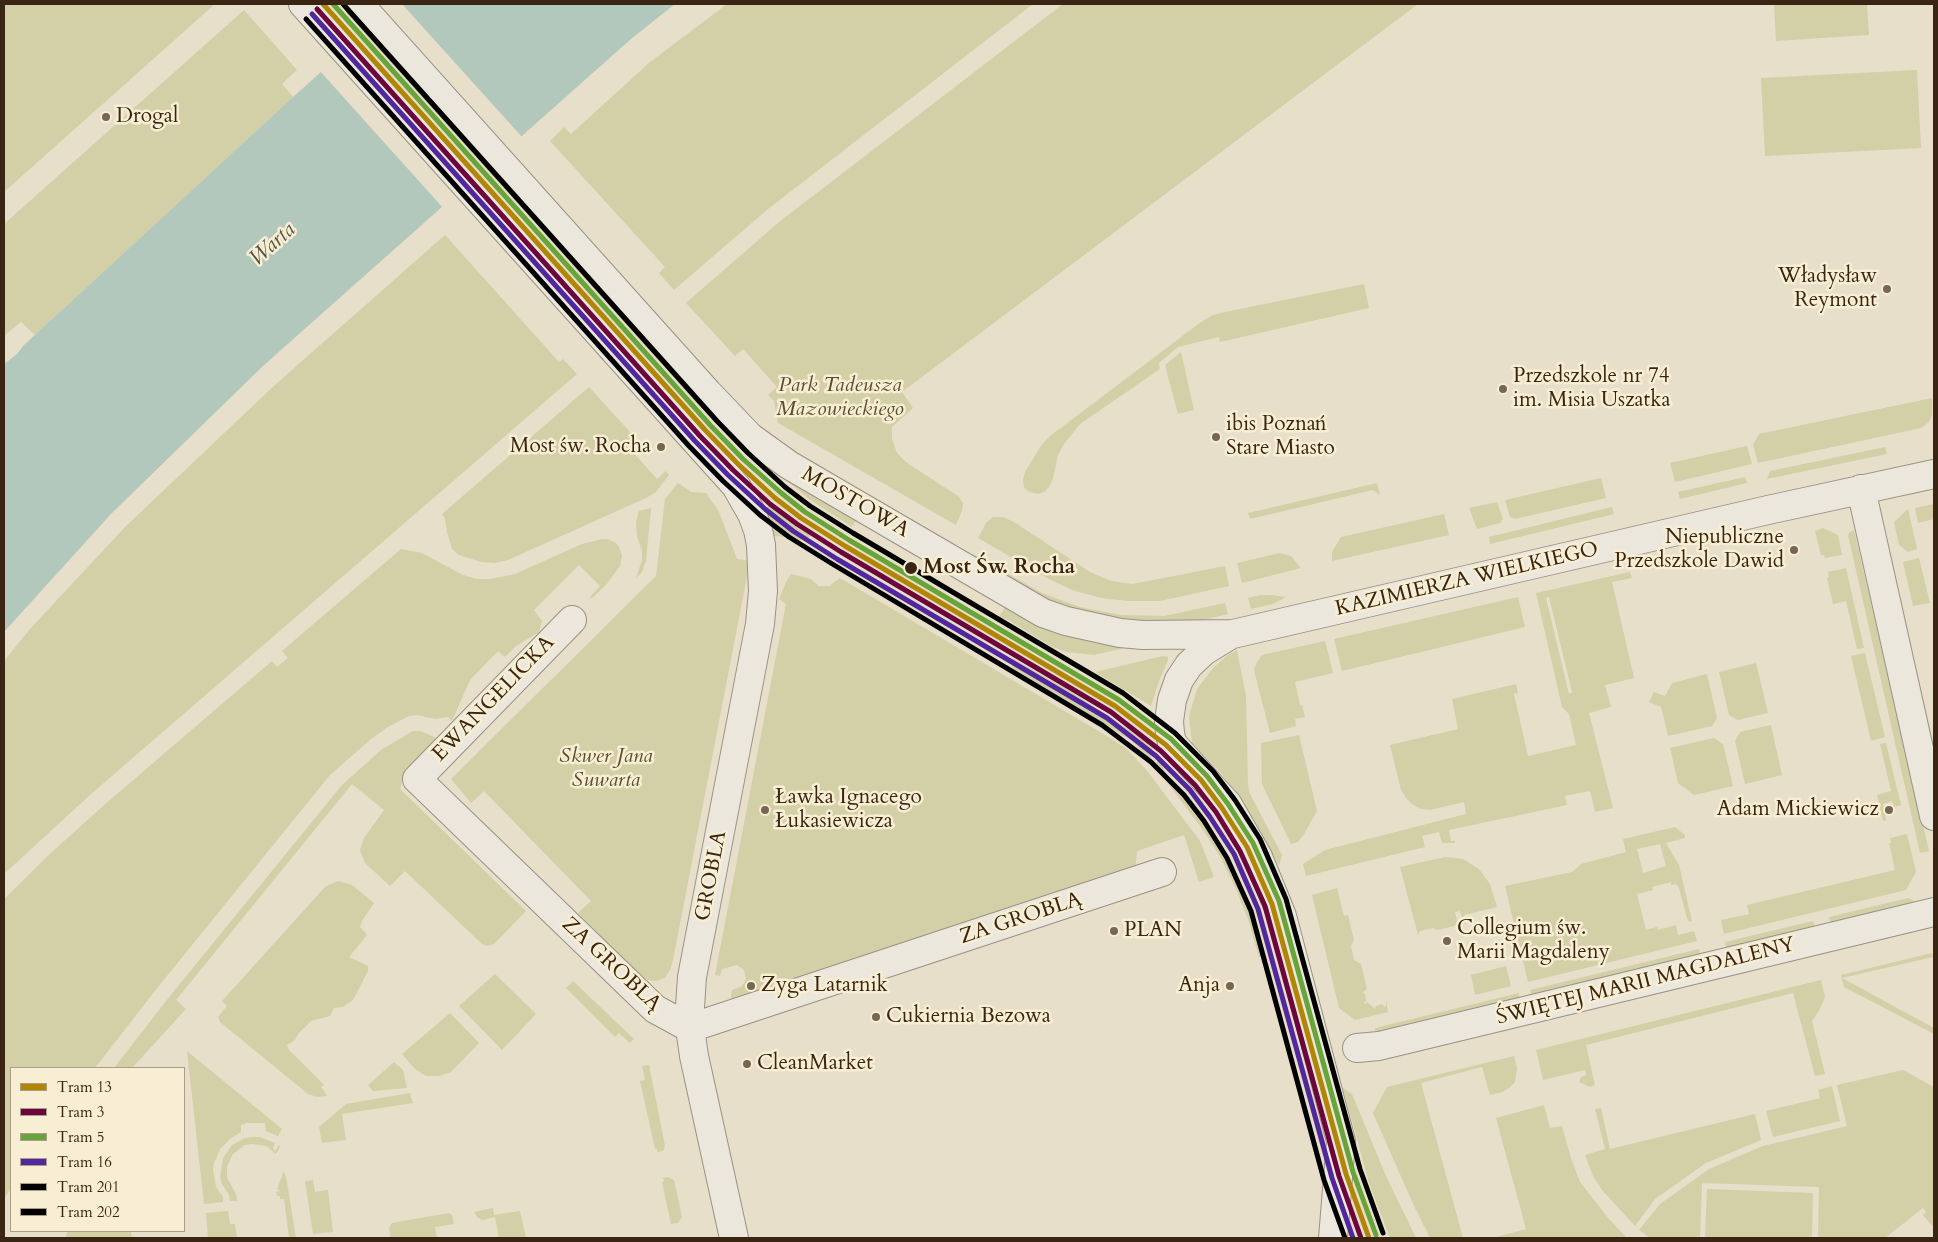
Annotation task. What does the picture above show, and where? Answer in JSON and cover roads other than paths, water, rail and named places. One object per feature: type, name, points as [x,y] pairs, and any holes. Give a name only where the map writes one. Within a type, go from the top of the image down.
[{"type":"street","name":"GROBLA","points":[[303,4],[736,486],[752,514],[761,545],[763,591],[760,624],[692,977],[690,1028],[694,1056],[734,1238]]},
{"type":"street","name":"MOSTOWA","points":[[359,4],[708,393],[750,437],[769,452],[1043,613],[1086,626],[1127,634],[1170,636],[1233,634]]},
{"type":"street","name":"KAZIMIERZA WIELKIEGO","points":[[1233,634],[1861,489],[1934,474]]},
{"type":"street","points":[[1861,489],[1934,816]]},
{"type":"street","name":"EWANGELICKA","points":[[417,778],[572,620]]},
{"type":"street","points":[[1233,634],[1204,652],[1189,665],[1179,680],[1172,700],[1169,721],[1170,733],[1172,743],[1228,805],[1258,857],[1282,916],[1341,1141],[1333,1238]]},
{"type":"street","name":"ZA GROBLĄ","points":[[417,778],[655,1009],[690,1028],[1162,872]]},
{"type":"street","name":"ŚWIĘTEJ MARII MAGDALENY","points":[[1357,1048],[1388,1044],[1934,912]]},
{"type":"water","name":"Warta","points":[[397,4],[675,4],[631,39],[263,366],[111,514],[4,632],[4,364],[16,355],[24,345],[293,97]]},
{"type":"tram line","name":"13","points":[[323,4],[706,431],[775,498],[801,518],[845,546],[1115,706],[1166,745],[1201,780],[1247,847],[1272,904],[1346,1174],[1369,1238]]},
{"type":"tram line","name":"5","points":[[333,4],[711,426],[743,459],[780,492],[805,512],[849,540],[1119,700],[1171,739],[1207,776],[1253,843],[1279,901],[1353,1172],[1376,1235]]},
{"type":"tram line","name":"201","points":[[343,4],[717,421],[785,487],[810,506],[853,533],[1123,693],[1175,733],[1213,771],[1235,800],[1260,839],[1286,899],[1360,1169],[1383,1233]]},
{"type":"tram line","name":"3","points":[[317,9],[700,436],[770,504],[841,552],[1111,712],[1161,751],[1195,785],[1216,812],[1240,851],[1265,906],[1339,1176],[1361,1238]]},
{"type":"tram line","name":"16","points":[[312,14],[695,441],[765,509],[793,531],[837,559],[1107,718],[1156,756],[1190,790],[1234,854],[1258,909],[1332,1178],[1353,1238]]},
{"type":"tram line","name":"202","points":[[306,19],[689,446],[760,515],[789,537],[834,565],[1102,725],[1151,762],[1184,795],[1204,821],[1227,858],[1251,911],[1324,1180],[1345,1238]]},
{"type":"place","name":"Drogal","points":[[106,117]]},
{"type":"place","name":"Władysław Reymont","points":[[1887,289]]},
{"type":"place","name":"Przedszkole nr 74 im. Misia Uszatka","points":[[1503,389]]},
{"type":"place","name":"ibis Poznań Stare Miasto","points":[[1216,437]]},
{"type":"place","name":"Most św. Rocha","points":[[661,447]]},
{"type":"place","name":"Niepubliczne Przedszkole Dawid","points":[[1794,550]]},
{"type":"place","name":"Most Św. Rocha","points":[[911,568]]},
{"type":"place","name":"Ławka Ignacego Łukasiewicza","points":[[765,810]]},
{"type":"place","name":"Adam Mickiewicz","points":[[1889,810]]},
{"type":"place","name":"PLAN","points":[[1114,931]]},
{"type":"place","name":"Collegium św. Marii Magdaleny","points":[[1447,941]]},
{"type":"place","name":"Zyga Latarnik","points":[[751,986]]},
{"type":"place","name":"Anja","points":[[1230,986]]},
{"type":"place","name":"Cukiernia Bezowa","points":[[876,1017]]},
{"type":"place","name":"CleanMarket","points":[[747,1064]]},
{"type":"park label","name":"Park Tadeusza Mazowieckiego","points":[[840,398]]},
{"type":"park label","name":"Skwer Jana Suwarta","points":[[606,769]]}]
